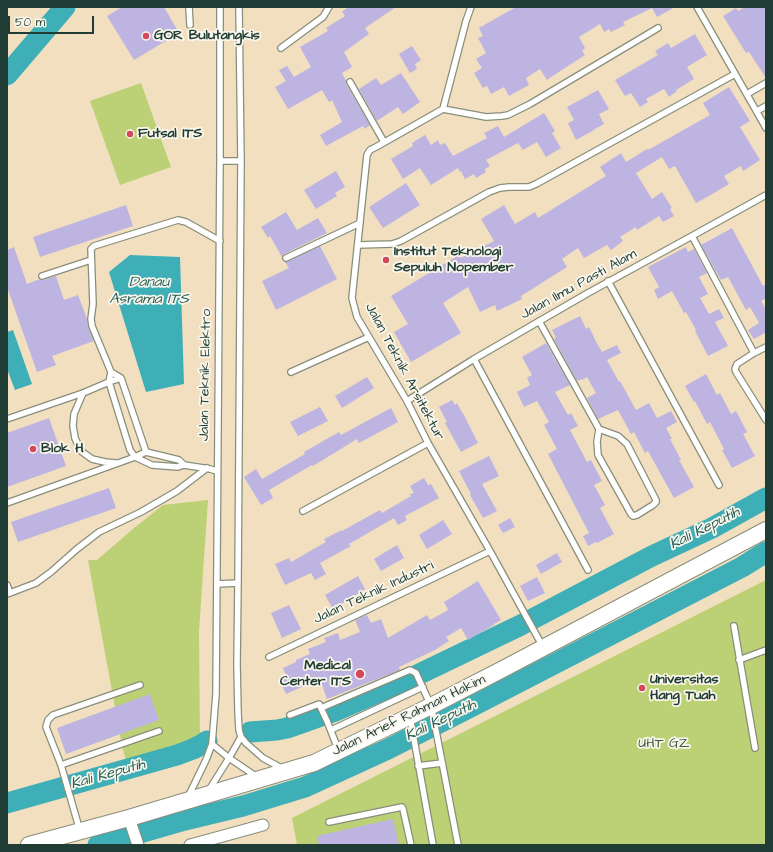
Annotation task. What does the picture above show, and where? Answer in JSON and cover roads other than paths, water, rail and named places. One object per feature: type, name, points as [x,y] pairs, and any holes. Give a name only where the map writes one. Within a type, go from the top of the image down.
[{"type":"main road","name":"Jalan Arief Rahman Hakim","points":[[29,845],[80,831],[130,822],[185,801],[314,763],[432,708],[540,641],[766,530]]},
{"type":"street","points":[[130,822],[138,845]]},
{"type":"street","points":[[190,845],[263,825]]},
{"type":"lane","points":[[189,7],[190,25]]},
{"type":"lane","name":"Jalan Teknik Elektro","points":[[185,801],[199,775],[212,744],[216,694],[220,241],[220,7]]},
{"type":"lane","points":[[239,7],[241,161],[237,664],[239,730],[241,737],[246,743],[263,758],[287,771]]},
{"type":"lane","points":[[281,48],[323,17],[329,7]]},
{"type":"lane","points":[[471,7],[443,109],[486,117],[508,115],[530,104],[658,28]]},
{"type":"lane","points":[[697,7],[766,128]]},
{"type":"lane","points":[[358,244],[392,244],[401,241],[489,192],[500,188],[529,186],[536,184],[735,74]]},
{"type":"lane","points":[[350,82],[384,142]]},
{"type":"lane","points":[[747,94],[766,83]]},
{"type":"lane","points":[[757,111],[766,106]]},
{"type":"lane","name":"Jalan Teknik Arsitektur","points":[[443,109],[370,150],[367,155],[352,298],[357,317],[407,401],[428,443],[540,641]]},
{"type":"lane","points":[[220,160],[241,161]]},
{"type":"lane","name":"Jalan Ilmu Pasti Alam","points":[[407,401],[474,359],[608,281],[766,195]]},
{"type":"lane","points":[[217,469],[184,465],[178,467],[152,465],[135,457],[130,450],[109,382],[111,372],[92,326],[93,304],[91,249],[94,246],[178,220],[186,222],[220,241]]},
{"type":"lane","points":[[286,258],[360,223]]},
{"type":"lane","points":[[692,236],[754,353]]},
{"type":"lane","points":[[42,276],[91,260]]},
{"type":"lane","points":[[608,281],[719,484]]},
{"type":"lane","points":[[539,321],[599,429],[618,436],[626,444],[656,500],[653,505],[637,515],[634,516],[631,514],[598,455],[596,442],[599,429]]},
{"type":"lane","points":[[291,372],[369,337]]},
{"type":"lane","points":[[766,347],[737,364],[735,369],[766,420]]},
{"type":"lane","points":[[474,359],[588,570]]},
{"type":"lane","points":[[111,372],[121,378],[146,452]]},
{"type":"lane","points":[[7,419],[83,393],[121,378]]},
{"type":"lane","points":[[83,393],[74,414],[72,426],[75,438],[81,451],[92,459],[119,463]]},
{"type":"lane","points":[[302,511],[428,443]]},
{"type":"lane","points":[[7,504],[146,452],[179,460],[184,465]]},
{"type":"lane","points":[[7,585],[8,594],[36,583],[99,532],[141,512],[209,468]]},
{"type":"lane","name":"Jalan Teknik Industri","points":[[268,656],[490,551]]},
{"type":"lane","points":[[217,584],[238,583]]},
{"type":"lane","points":[[734,626],[755,748]]},
{"type":"lane","points":[[739,660],[766,650]]},
{"type":"lane","points":[[322,710],[410,670],[416,673],[432,708],[458,845]]},
{"type":"lane","points":[[80,831],[61,765],[46,727],[48,720],[53,715],[140,685]]},
{"type":"lane","points":[[330,730],[423,687]]},
{"type":"lane","points":[[290,715],[318,704],[327,721],[339,751]]},
{"type":"lane","points":[[410,718],[432,845]]},
{"type":"lane","points":[[61,765],[159,731]]},
{"type":"lane","points":[[206,795],[241,737]]},
{"type":"lane","points":[[212,744],[229,758],[261,779]]},
{"type":"lane","points":[[418,766],[442,763]]},
{"type":"lane","points":[[329,822],[402,807],[411,845]]},
{"type":"water","name":"Danau Asrama ITS","points":[[130,255],[180,257],[184,384],[146,392],[109,272]]},
{"type":"water","points":[[13,330],[32,384],[15,390],[7,369],[7,332]]},
{"type":"waterway","points":[[7,75],[65,7]]},
{"type":"waterway","name":"Kali Keputih","points":[[250,732],[287,728],[335,711],[411,678],[521,625],[652,556],[712,528],[766,498]]},
{"type":"waterway","name":"Kali Keputih","points":[[98,845],[185,820],[243,806],[305,787],[388,749],[465,710],[742,567],[766,552]]},
{"type":"waterway","name":"Kali Keputih","points":[[7,803],[177,755],[193,749],[207,741]]},
{"type":"place","name":"GOR Bulutangkis","points":[[146,36]]},
{"type":"place","name":"Futsal ITS","points":[[130,134]]},
{"type":"place","name":"Institut Teknologi Sepuluh Nopember","points":[[386,260]]},
{"type":"place","name":"Blok H","points":[[33,449]]},
{"type":"place","name":"Medical Center ITS","points":[[360,674]]},
{"type":"place","name":"Universitas Hang Tuah","points":[[642,688]]},
{"type":"park label","name":"UHT GZ","points":[[664,744]]}]
